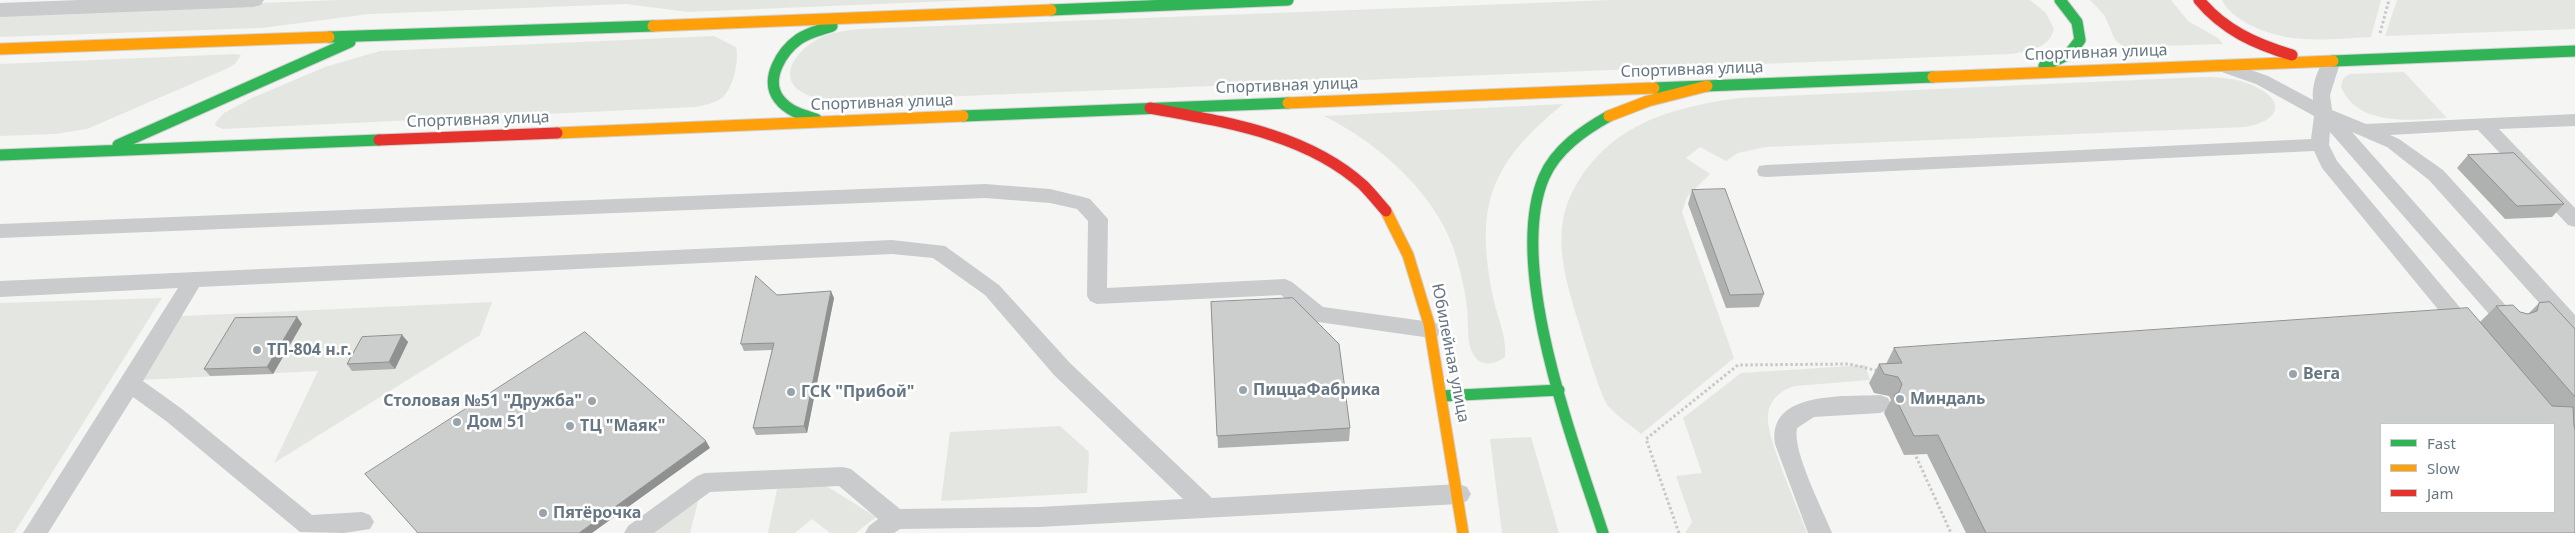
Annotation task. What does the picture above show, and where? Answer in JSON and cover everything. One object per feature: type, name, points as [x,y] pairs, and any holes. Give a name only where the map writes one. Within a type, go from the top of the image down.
[{"type":"main road","points":[[0,49],[863,18],[1288,0]]},
{"type":"main road","points":[[2008,73],[2064,60],[2077,51],[2083,38],[2081,24],[2071,9],[2060,0]]},
{"type":"main road","points":[[2199,0],[2208,14],[2227,30],[2254,44],[2311,61]]},
{"type":"main road","points":[[832,122],[800,116],[779,102],[771,88],[773,71],[782,54],[798,40],[821,30],[863,18]]},
{"type":"main road","points":[[102,152],[364,36]]},
{"type":"main road","name":"Спортивная улица","points":[[0,154],[102,152],[2575,51]]},
{"type":"main road","points":[[1603,533],[1559,390],[1541,324],[1532,266],[1533,219],[1542,179],[1560,151],[1592,125],[1635,105],[1707,86]]},
{"type":"main road","name":"Юбилейная улица","points":[[1149,108],[1232,123],[1292,142],[1334,163],[1362,185],[1384,208],[1402,236],[1418,273],[1432,330],[1459,494],[1463,533]]},
{"type":"main road","points":[[1442,396],[1559,390]]},
{"type":"street","points":[[0,10],[253,0]]},
{"type":"lane","points":[[2332,60],[2324,77],[2321,95],[2323,113],[2320,144],[2329,164],[2476,340]]},
{"type":"lane","points":[[2219,65],[2262,80],[2323,113],[2393,143],[2436,175],[2575,329]]},
{"type":"lane","points":[[2323,113],[2370,163],[2509,323]]},
{"type":"lane","points":[[2366,130],[2575,120]]},
{"type":"lane","points":[[2483,124],[2575,220]]},
{"type":"lane","points":[[1766,171],[2320,144]]},
{"type":"lane","points":[[0,231],[985,191],[1050,196],[1083,204],[1098,219],[1096,296],[1285,287],[1318,314],[1432,330]]},
{"type":"lane","points":[[0,289],[892,247],[938,251],[992,290],[1062,370],[1206,507]]},
{"type":"lane","points":[[35,533],[131,384],[194,279]]},
{"type":"lane","points":[[131,384],[174,415],[308,525],[362,522]]},
{"type":"lane","points":[[1820,533],[1790,454],[1785,434],[1788,424],[1794,416],[1808,409],[1880,404]]},
{"type":"lane","points":[[636,533],[705,484],[776,478],[843,476],[895,519],[1037,525],[1206,507],[1459,494]]},
{"type":"lane","points":[[877,533],[895,519]]},
{"type":"path","points":[[2379,36],[2389,0]]},
{"type":"path","points":[[1679,533],[1646,439],[1738,365],[1849,364],[1888,373]]},
{"type":"path","points":[[1910,444],[1952,533]]},
{"type":"shaded area","points":[[339,0],[974,0],[688,12],[626,4],[369,14],[262,28],[0,37],[0,13]]},
{"type":"shaded area","points":[[1611,0],[2030,0],[2046,13],[2054,29],[2048,41],[2043,45],[2031,50],[2011,54],[837,101],[815,98],[805,94],[796,88],[791,81],[790,73],[796,58],[815,40],[827,35],[860,29]]},
{"type":"shaded area","points":[[2090,0],[2171,0],[2188,21],[2218,38],[2223,44],[2124,47],[2115,40],[2105,16]]},
{"type":"shaded area","points":[[2222,0],[2381,0],[2371,37],[2309,39],[2279,36],[2250,25],[2231,12]]},
{"type":"shaded area","points":[[2397,0],[2575,0],[2575,29],[2385,36]]},
{"type":"shaded area","points":[[714,36],[736,47],[735,72],[731,86],[724,96],[714,102],[695,107],[223,129],[216,126],[215,123],[224,113],[252,98],[325,67],[380,51]]},
{"type":"shaded area","points":[[241,55],[235,64],[226,69],[87,129],[55,134],[0,136],[0,64]]},
{"type":"shaded area","points":[[2404,72],[2447,118],[2403,120],[2373,115],[2360,109],[2349,100],[2341,87],[2343,79],[2349,74]]},
{"type":"shaded area","points":[[2202,77],[2227,78],[2252,85],[2271,97],[2275,103],[2275,109],[2266,120],[2245,127],[1766,147],[1738,153],[1726,161],[1700,147],[1686,158],[1710,174],[1687,197],[1682,212],[1734,358],[1641,434],[1613,411],[1606,402],[1592,367],[1568,287],[1563,264],[1562,228],[1570,196],[1588,167],[1619,137],[1637,126],[1696,105],[1739,98]]},
{"type":"shaded area","points":[[1563,104],[1518,147],[1503,168],[1493,190],[1488,213],[1486,239],[1488,268],[1503,336],[1505,357],[1496,362],[1483,363],[1476,358],[1471,349],[1467,304],[1462,281],[1453,246],[1442,222],[1410,179],[1390,160],[1347,128],[1324,116]]},
{"type":"shaded area","points":[[162,298],[14,533],[0,533],[0,303]]},
{"type":"shaded area","points":[[492,302],[480,335],[274,463],[318,371],[141,380],[181,316]]},
{"type":"shaded area","points":[[1865,365],[1870,380],[1795,386],[1777,396],[1769,410],[1768,425],[1772,439],[1783,473],[1807,533],[1685,533],[1692,522],[1676,476],[1702,473],[1683,418],[1741,373]]},
{"type":"shaded area","points":[[1060,426],[1089,452],[1087,493],[941,501],[950,432]]},
{"type":"shaded area","points":[[1531,437],[1559,533],[1502,533],[1490,439]]},
{"type":"shaded area","points":[[825,485],[876,517],[856,533],[830,533],[812,519],[795,533],[768,533],[777,489]]},
{"type":"shaded area","points":[[700,494],[690,533],[649,533]]},
{"type":"building","points":[[2514,153],[2564,204],[2517,206],[2468,155]]},
{"type":"building","points":[[1725,189],[1764,294],[1730,295],[1692,190]]},
{"type":"building","name":"ГСК \"Прибой\"","points":[[756,276],[777,295],[831,291],[804,426],[753,428],[774,343],[741,344]]},
{"type":"building","points":[[1293,298],[1339,344],[1350,428],[1217,436],[1211,302]]},
{"type":"building","points":[[2550,302],[2575,329],[2575,397],[2496,306],[2513,305],[2520,312],[2528,314],[2537,311],[2539,303]]},
{"type":"building","name":"Вега","points":[[2468,308],[2552,406],[2573,407],[2575,430],[2575,533],[1986,533],[1938,435],[1914,436],[1894,395],[1899,392],[1902,384],[1898,377],[1884,374],[1879,364],[1902,363],[1894,348]]},
{"type":"building","name":"ТП-804 н.г.","points":[[297,317],[267,367],[204,369],[235,318]]},
{"type":"building","name":"ТЦ \"Маяк\"","points":[[585,332],[706,441],[579,533],[418,533],[365,474]]},
{"type":"building","points":[[402,335],[389,362],[347,364],[362,337]]},
{"type":"traffic: fast","points":[[1051,10],[1288,0]]},
{"type":"traffic: fast","points":[[2044,66],[2069,54],[2080,40],[2081,31],[2077,22],[2071,11],[2060,0]]},
{"type":"traffic: fast","points":[[329,37],[653,26]]},
{"type":"traffic: fast","points":[[816,119],[801,115],[787,107],[774,91],[773,81],[778,63],[791,46],[799,39],[811,33],[832,26]]},
{"type":"traffic: fast","points":[[118,145],[350,42]]},
{"type":"traffic: fast","points":[[2333,61],[2575,51]]},
{"type":"traffic: fast","points":[[1654,88],[1933,77]]},
{"type":"traffic: fast","points":[[963,116],[1288,103]]},
{"type":"traffic: fast","points":[[1603,533],[1577,454],[1549,353],[1538,302],[1532,254],[1534,211],[1544,177],[1557,157],[1572,141],[1609,116]]},
{"type":"traffic: fast","points":[[0,155],[379,140]]},
{"type":"traffic: fast","points":[[1442,396],[1559,390]]},
{"type":"traffic: slow","points":[[653,26],[1051,10]]},
{"type":"traffic: slow","points":[[0,49],[329,37]]},
{"type":"traffic: slow","points":[[1933,77],[2333,61]]},
{"type":"traffic: slow","points":[[1609,116],[1648,101],[1707,86]]},
{"type":"traffic: slow","points":[[1288,103],[1654,88]]},
{"type":"traffic: slow","points":[[557,133],[963,116]]},
{"type":"traffic: slow","points":[[1386,211],[1398,233],[1417,278],[1429,324],[1454,465],[1463,533]]},
{"type":"traffic: jam","points":[[2199,0],[2218,21],[2229,29],[2265,46],[2292,55]]},
{"type":"traffic: jam","points":[[1150,108],[1247,128],[1310,150],[1338,166],[1364,186],[1386,211]]},
{"type":"traffic: jam","points":[[379,140],[557,133]]},
{"type":"place","name":"ТП-804 н.г.","points":[[257,350]]},
{"type":"place","name":"Вега","points":[[2293,374]]},
{"type":"place","name":"ПиццаФабрика","points":[[1243,390]]},
{"type":"place","name":"ГСК \"Прибой\"","points":[[791,392]]},
{"type":"place","name":"Миндаль","points":[[1900,399]]},
{"type":"place","name":"Столовая №51 \"Дружба\"","points":[[592,401]]},
{"type":"place","name":"Дом 51","points":[[457,422]]},
{"type":"place","name":"ТЦ \"Маяк\"","points":[[570,426]]},
{"type":"place","name":"Пятёрочка","points":[[543,513]]}]
